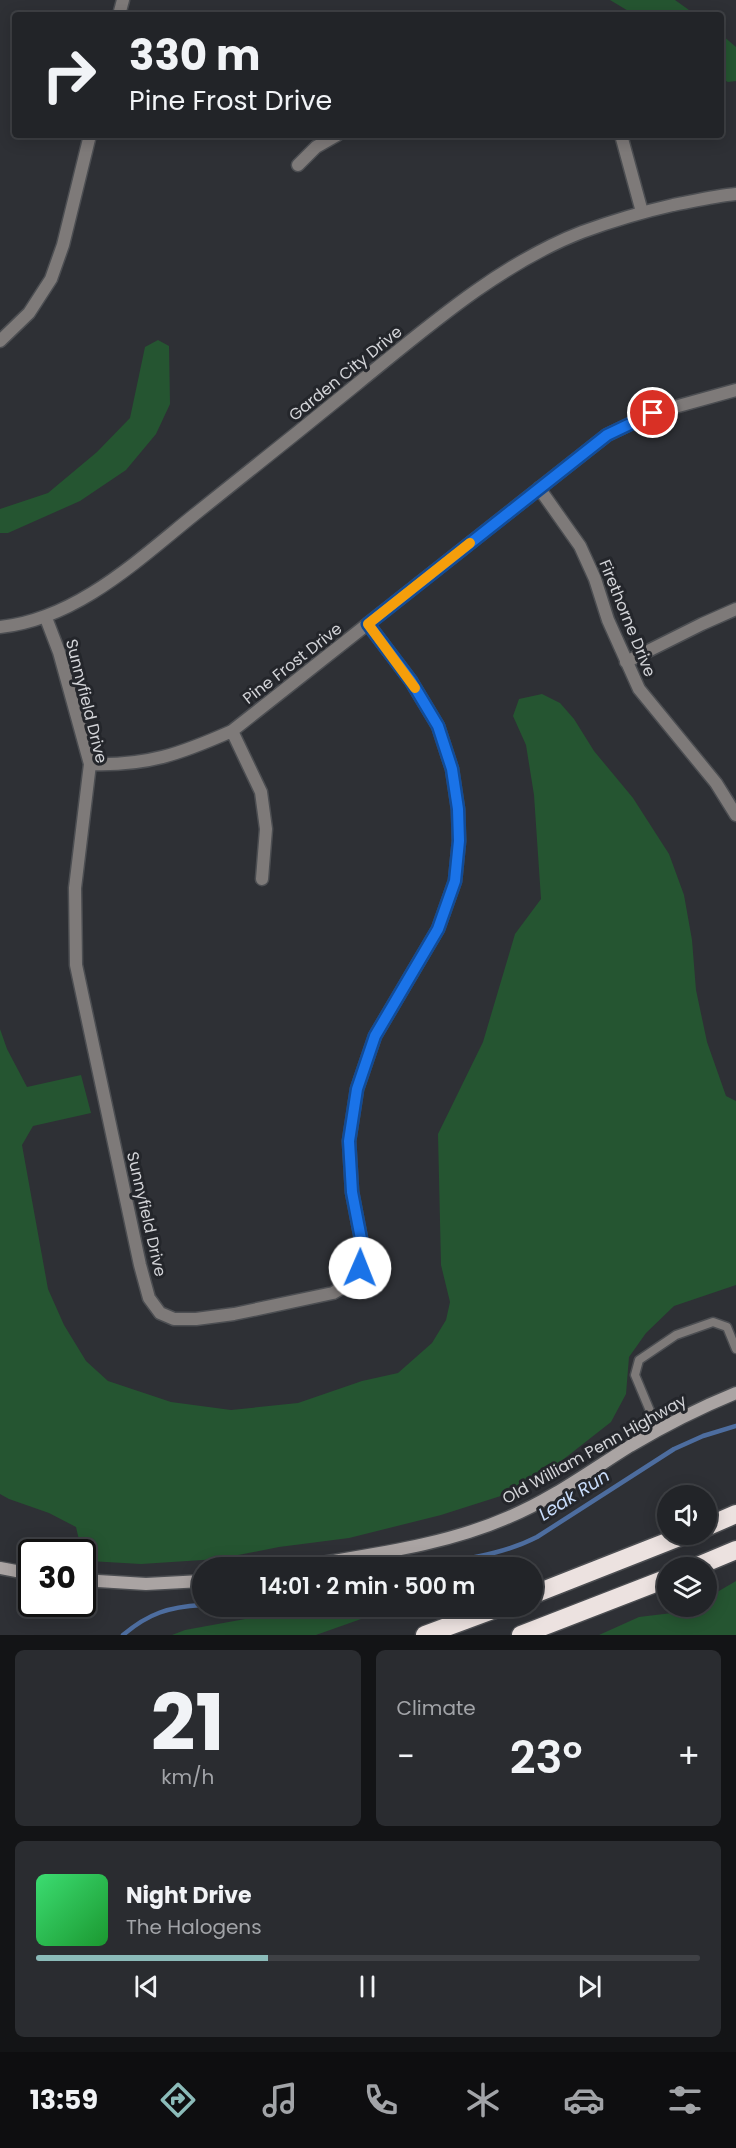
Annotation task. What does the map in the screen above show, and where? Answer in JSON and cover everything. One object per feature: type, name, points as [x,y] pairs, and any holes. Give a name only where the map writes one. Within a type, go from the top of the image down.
[{"type":"highway","points":[[717,1522],[736,1514]]},
{"type":"highway","points":[[543,1591],[659,1545]]},
{"type":"highway","points":[[717,1558],[736,1550]]},
{"type":"highway","points":[[521,1635],[657,1582]]},
{"type":"highway","points":[[425,1635],[473,1617]]},
{"type":"main road","name":"Old William Penn Highway","points":[[350,1557],[449,1538],[481,1529],[510,1517],[546,1499],[658,1430],[736,1393]]},
{"type":"main road","points":[[0,1568],[18,1571]]},
{"type":"main road","points":[[96,1581],[146,1584],[192,1582]]},
{"type":"street","points":[[0,341],[30,313],[51,279],[63,245],[89,138]]},
{"type":"street","points":[[298,165],[316,147],[332,138]]},
{"type":"street","points":[[622,138],[642,212]]},
{"type":"street","name":"Garden City Drive","points":[[0,627],[46,618],[98,590],[435,321],[484,286],[537,254],[581,232],[642,212],[720,195],[736,194]]},
{"type":"street","name":"Pine Frost Drive","points":[[90,764],[120,765],[168,758],[232,731],[607,435],[653,413],[736,390]]},
{"type":"street","name":"Firethorne Drive","points":[[539,488],[580,546],[595,579],[608,620],[639,689],[716,783],[736,815]]},
{"type":"street","points":[[626,662],[736,609]]},
{"type":"street","name":"Sunnyfield Drive","points":[[46,618],[59,652],[90,764],[75,888],[76,965],[149,1298],[160,1313],[174,1319],[196,1319],[234,1314],[333,1293],[350,1283],[360,1268],[362,1244],[352,1192],[349,1141],[357,1089],[375,1036],[438,929],[455,881],[459,841],[458,809],[452,769],[438,726],[411,681],[368,624]]},
{"type":"street","points":[[232,731],[261,792],[266,829],[262,879]]},
{"type":"lane","points":[[658,1430],[635,1375],[639,1360],[676,1335],[713,1322],[727,1327],[736,1349]]},
{"type":"green space","points":[[610,0],[675,0],[692,12],[630,12]]},
{"type":"green space","points":[[724,37],[736,47],[736,81],[724,80]]},
{"type":"green space","points":[[158,340],[169,346],[170,404],[156,434],[126,470],[80,501],[8,533],[0,533],[0,509],[48,493],[97,452],[130,418],[145,347]]},
{"type":"green space","points":[[542,694],[560,703],[574,719],[594,751],[633,798],[669,854],[684,895],[692,940],[696,990],[707,1042],[726,1096],[736,1101],[736,1285],[674,1306],[646,1333],[629,1357],[626,1394],[611,1422],[560,1462],[507,1494],[441,1515],[349,1538],[279,1547],[228,1557],[192,1557],[192,1561],[141,1564],[96,1561],[96,1539],[79,1539],[76,1527],[49,1513],[0,1494],[0,1029],[7,1049],[27,1087],[81,1075],[91,1113],[33,1126],[22,1145],[48,1289],[64,1325],[86,1361],[108,1381],[171,1402],[231,1410],[298,1403],[362,1381],[398,1373],[432,1343],[446,1320],[450,1302],[441,1265],[438,1134],[483,1042],[515,934],[541,899],[534,795],[526,745],[513,716],[519,699]]},
{"type":"green space","points":[[736,1581],[736,1635],[599,1635],[639,1617],[657,1615],[657,1617],[717,1617],[717,1592]]},
{"type":"green space","points":[[256,1617],[367,1617],[316,1635],[172,1635],[185,1630]]},
{"type":"waterway","name":"Leak Run","points":[[475,1557],[509,1549],[537,1537],[674,1449],[703,1436],[736,1426]]},
{"type":"waterway","name":"Leak Run","points":[[123,1635],[142,1621],[160,1612],[192,1606]]},
{"type":"slow traffic","points":[[415,688],[368,624],[470,543]]},
{"type":"route","points":[[360,1268],[362,1244],[352,1192],[349,1141],[357,1089],[375,1036],[438,929],[455,881],[459,841],[458,809],[452,769],[438,726],[411,681],[368,624],[607,435],[653,413]]}]
